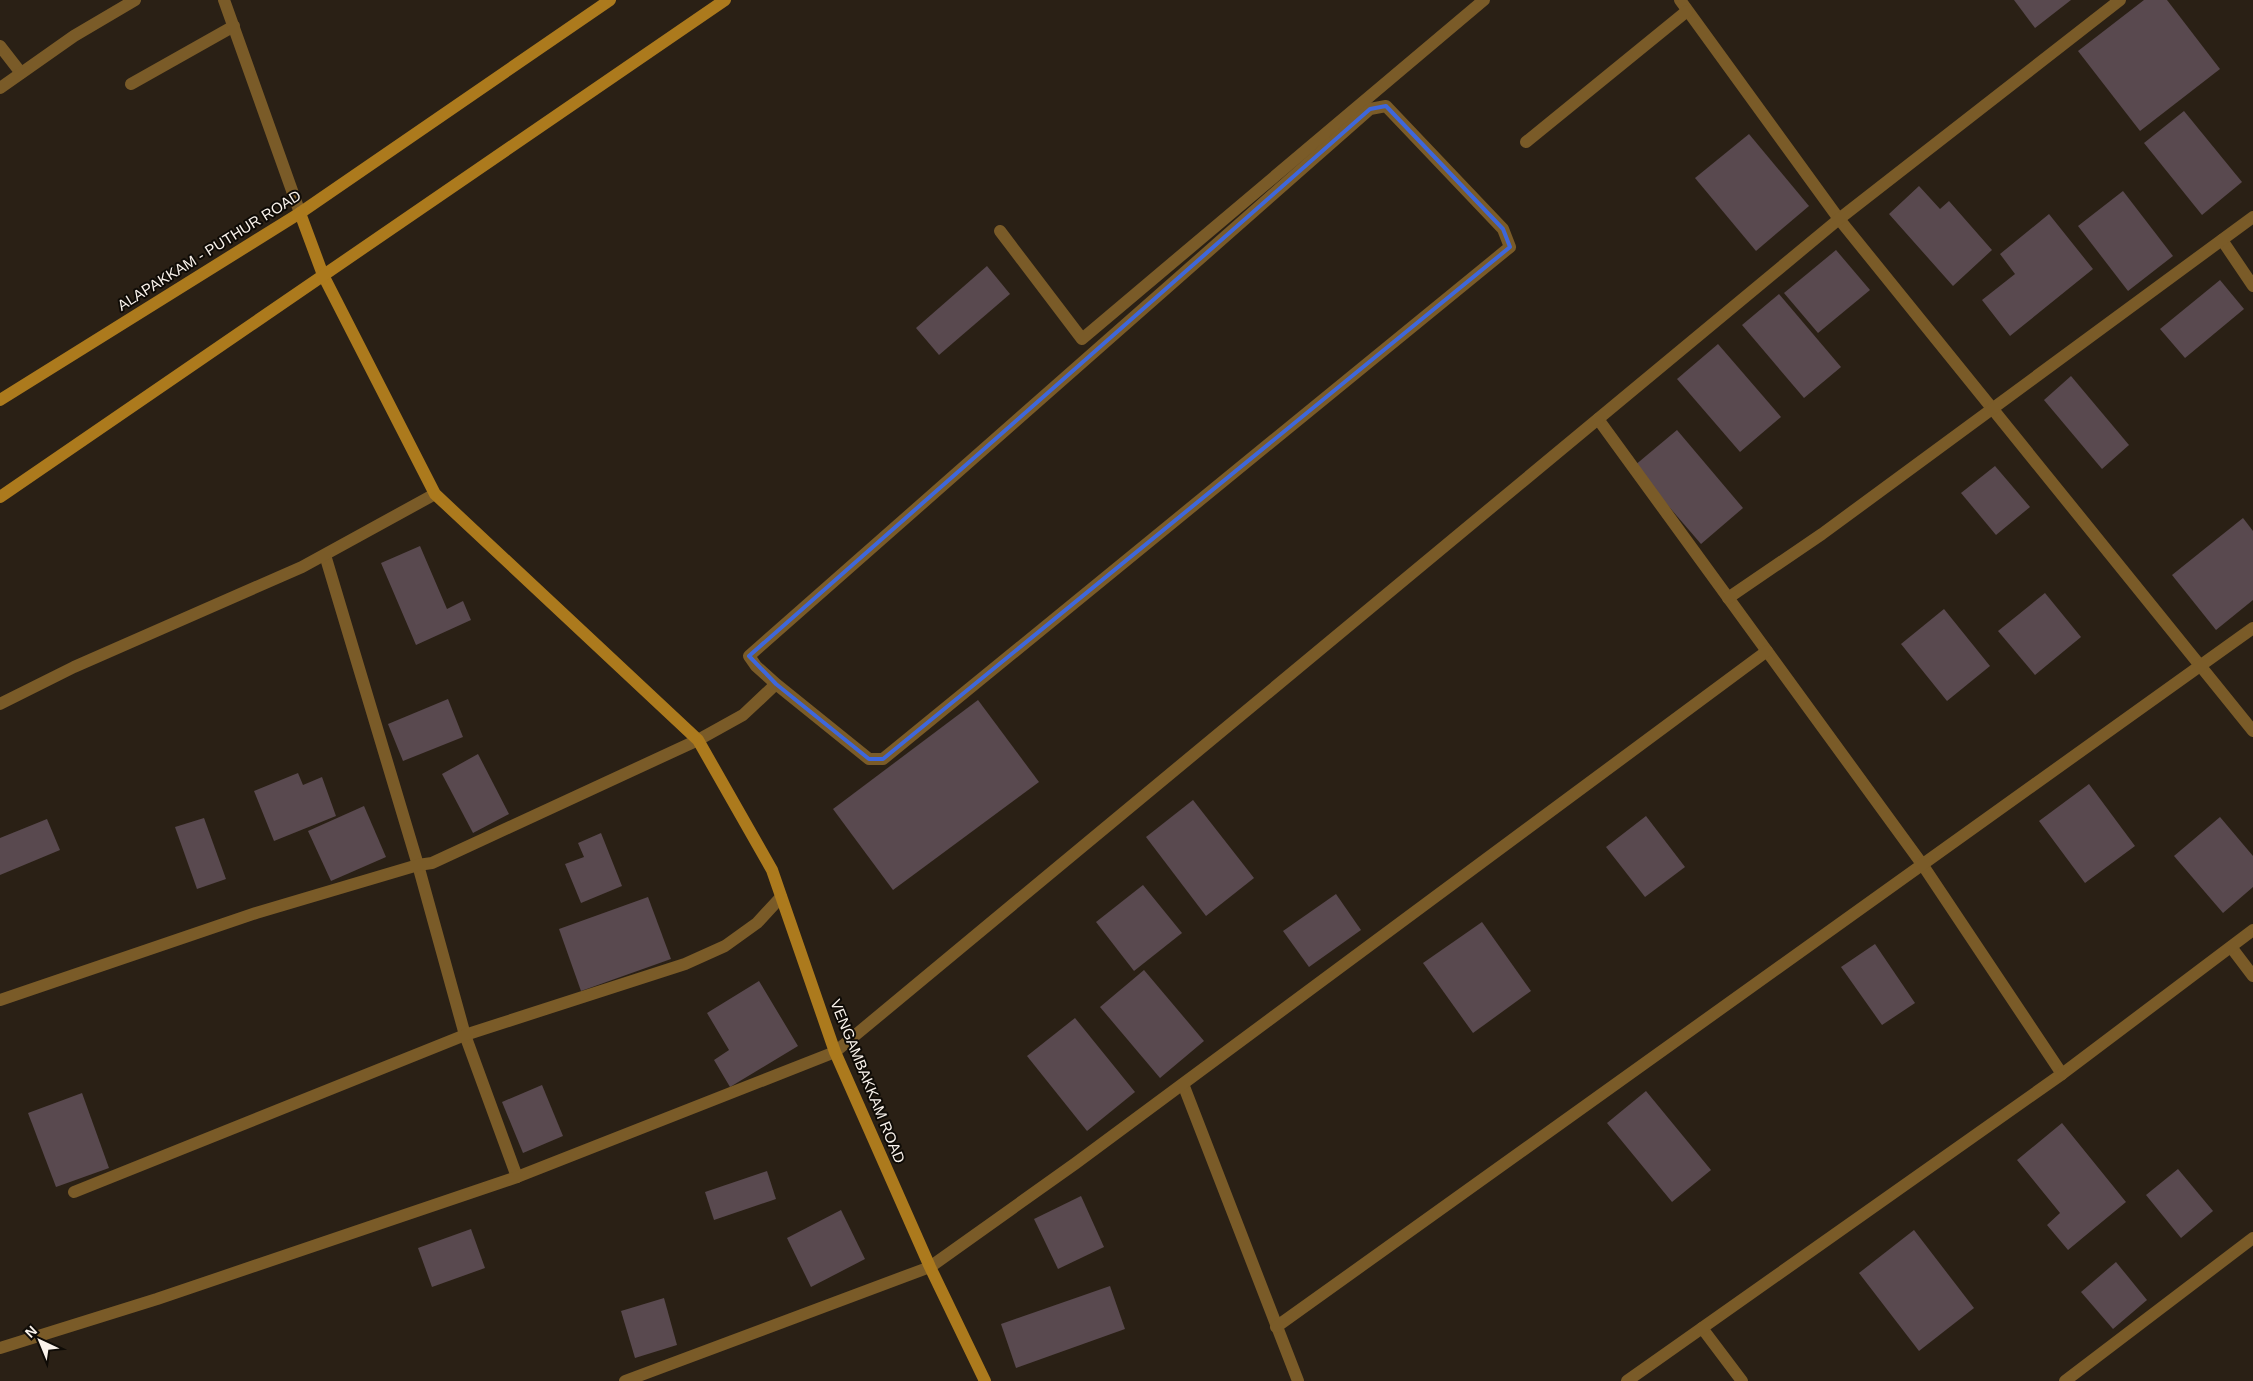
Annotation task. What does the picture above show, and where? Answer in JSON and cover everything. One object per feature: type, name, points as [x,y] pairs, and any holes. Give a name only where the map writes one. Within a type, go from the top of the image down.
[{"type":"main road","name":"ALAPAKKAM - PUTHUR ROAD","points":[[0,400],[300,213],[610,0]]},
{"type":"main road","points":[[0,497],[725,0]]},
{"type":"main road","name":"VENGAMBAKKAM ROAD","points":[[300,213],[323,275],[435,494],[698,740],[772,870],[835,1052],[930,1267],[985,1381]]},
{"type":"street","points":[[0,88],[74,36],[135,0]]},
{"type":"street","points":[[224,0],[300,213]]},
{"type":"street","points":[[1000,231],[1082,340],[1484,0]]},
{"type":"street","points":[[0,1348],[157,1299],[517,1176],[835,1052],[1839,219],[2120,0]]},
{"type":"street","points":[[1526,142],[1684,5],[1839,219],[2253,731]]},
{"type":"street","points":[[131,84],[234,26]]},
{"type":"street","points":[[0,46],[22,73]]},
{"type":"street","points":[[1386,106],[1503,229],[1510,247],[882,759],[868,759],[776,684],[756,666],[749,656],[1370,109],[1386,106]]},
{"type":"street","points":[[1728,598],[1822,534],[2253,218]]},
{"type":"street","points":[[2222,240],[2253,286]]},
{"type":"street","points":[[1598,418],[1922,864],[2062,1074]]},
{"type":"street","points":[[0,704],[74,667],[325,555],[435,494]]},
{"type":"street","points":[[325,555],[418,865],[465,1035],[517,1176]]},
{"type":"street","points":[[1276,1327],[2199,664],[2253,628]]},
{"type":"street","points":[[625,1381],[930,1267],[1183,1084],[1767,652]]},
{"type":"street","points":[[0,1000],[256,913],[418,865],[432,863],[698,740],[743,715],[776,684]]},
{"type":"street","points":[[74,1192],[465,1035],[685,964],[726,946],[757,923],[781,897]]},
{"type":"street","points":[[1627,1381],[2062,1074],[2253,930]]},
{"type":"street","points":[[2231,947],[2253,976]]},
{"type":"street","points":[[1183,1084],[1298,1381]]},
{"type":"street","points":[[2065,1381],[2253,1238]]},
{"type":"street","points":[[1702,1328],[1742,1381]]},
{"type":"highlighted area","points":[[1386,106],[1503,229],[1510,247],[883,759],[869,759],[776,684],[749,656],[1370,109]]},
{"type":"building","points":[[2014,0],[2071,0],[2035,28]]},
{"type":"building","points":[[2144,0],[2167,0],[2220,69],[2140,131],[2078,51]]},
{"type":"building","points":[[2184,111],[2242,182],[2202,215],[2144,143]]},
{"type":"building","points":[[1749,134],[1809,206],[1756,251],[1695,178]]},
{"type":"building","points":[[1919,186],[1940,209],[1949,201],[1992,250],[1953,286],[1889,214]]},
{"type":"building","points":[[2123,191],[2173,256],[2128,291],[2078,226]]},
{"type":"building","points":[[2049,214],[2093,269],[2010,336],[1982,300],[2015,274],[2000,254]]},
{"type":"building","points":[[1836,250],[1870,290],[1818,333],[1784,293]]},
{"type":"building","points":[[987,266],[1010,294],[939,355],[916,328]]},
{"type":"building","points":[[2220,280],[2244,309],[2185,358],[2160,329]]},
{"type":"building","points":[[1779,294],[1841,367],[1804,398],[1742,325]]},
{"type":"building","points":[[1718,344],[1781,417],[1740,452],[1677,379]]},
{"type":"building","points":[[2071,376],[2129,445],[2102,469],[2044,400]]},
{"type":"building","points":[[1677,430],[1743,508],[1701,544],[1634,466]]},
{"type":"building","points":[[1995,466],[2030,507],[1996,535],[1961,493]]},
{"type":"building","points":[[2243,518],[2253,531],[2253,600],[2216,630],[2172,575]]},
{"type":"building","points":[[420,546],[447,609],[463,601],[471,620],[416,645],[381,563]]},
{"type":"building","points":[[2045,593],[2081,637],[2035,675],[1998,631]]},
{"type":"building","points":[[1944,609],[1990,666],[1947,701],[1901,644]]},
{"type":"building","points":[[448,699],[463,737],[403,761],[388,724]]},
{"type":"building","points":[[978,700],[1039,782],[893,890],[833,809]]},
{"type":"building","points":[[478,754],[509,814],[473,833],[442,774]]},
{"type":"building","points":[[298,773],[303,785],[322,777],[336,816],[274,841],[254,791]]},
{"type":"building","points":[[2089,784],[2135,846],[2085,883],[2039,821]]},
{"type":"building","points":[[1193,800],[1254,878],[1206,916],[1146,837]]},
{"type":"building","points":[[364,806],[386,857],[331,881],[308,831]]},
{"type":"building","points":[[1646,816],[1685,867],[1645,897],[1606,847]]},
{"type":"building","points":[[2220,817],[2253,856],[2253,887],[2223,913],[2174,856]]},
{"type":"building","points":[[204,818],[226,879],[197,889],[175,827]]},
{"type":"building","points":[[47,819],[60,850],[0,875],[0,838]]},
{"type":"building","points":[[601,833],[622,886],[581,903],[565,864],[584,857],[578,843]]},
{"type":"building","points":[[1143,885],[1182,933],[1134,971],[1096,922]]},
{"type":"building","points":[[1336,894],[1361,930],[1309,967],[1283,931]]},
{"type":"building","points":[[648,897],[671,959],[581,991],[559,929]]},
{"type":"building","points":[[1482,922],[1531,991],[1473,1033],[1423,963]]},
{"type":"building","points":[[1875,944],[1915,1003],[1882,1025],[1841,967]]},
{"type":"building","points":[[1144,970],[1204,1041],[1160,1078],[1100,1007]]},
{"type":"building","points":[[759,981],[798,1046],[730,1087],[714,1060],[729,1050],[707,1013]]},
{"type":"building","points":[[1075,1018],[1135,1092],[1087,1131],[1027,1056]]},
{"type":"building","points":[[542,1085],[563,1136],[523,1153],[502,1102]]},
{"type":"building","points":[[1646,1091],[1711,1170],[1672,1202],[1607,1123]]},
{"type":"building","points":[[82,1093],[109,1168],[56,1187],[28,1113]]},
{"type":"building","points":[[2062,1123],[2126,1202],[2068,1250],[2047,1225],[2060,1213],[2017,1160]]},
{"type":"building","points":[[2178,1169],[2213,1211],[2181,1238],[2146,1195]]},
{"type":"building","points":[[767,1171],[776,1199],[714,1220],[705,1192]]},
{"type":"building","points":[[1081,1196],[1104,1247],[1058,1269],[1034,1219]]},
{"type":"building","points":[[841,1210],[865,1259],[811,1287],[787,1238]]},
{"type":"building","points":[[471,1229],[485,1268],[432,1287],[418,1248]]},
{"type":"building","points":[[1914,1230],[1974,1308],[1919,1351],[1859,1273]]},
{"type":"building","points":[[2116,1262],[2147,1300],[2113,1329],[2081,1292]]},
{"type":"building","points":[[1110,1286],[1125,1329],[1016,1368],[1001,1324]]},
{"type":"building","points":[[664,1298],[677,1345],[635,1358],[621,1311]]}]
